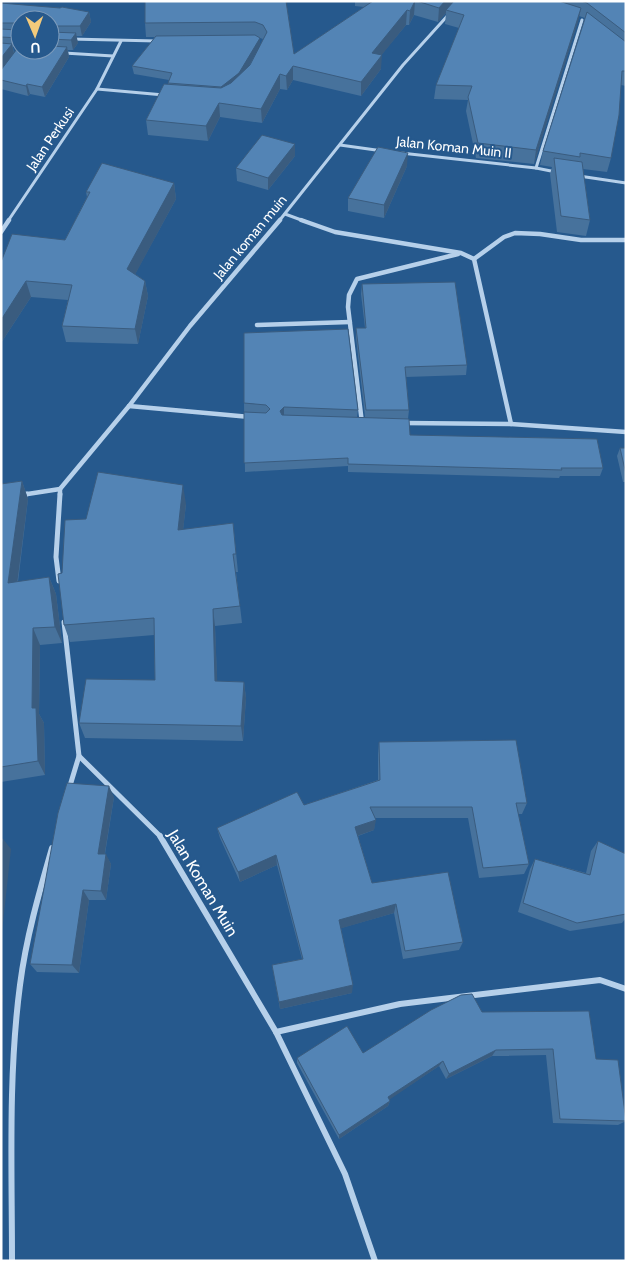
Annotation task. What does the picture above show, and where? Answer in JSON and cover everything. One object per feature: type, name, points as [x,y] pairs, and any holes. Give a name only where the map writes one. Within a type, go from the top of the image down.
[{"type":"street","name":"Jalan koman muin","points":[[60,489],[129,406],[190,326],[285,214],[408,59],[455,7]]},
{"type":"street","points":[[576,17],[590,26]]},
{"type":"street","points":[[536,168],[582,20]]},
{"type":"street","points":[[68,39],[159,41]]},
{"type":"street","name":"Jalan Perkusi","points":[[1,232],[97,89],[120,41]]},
{"type":"street","points":[[60,53],[113,56]]},
{"type":"street","points":[[97,89],[166,95]]},
{"type":"street","name":"Jalan Koman Muin II","points":[[340,145],[385,151]]},
{"type":"street","name":"Jalan Koman Muin II","points":[[394,152],[536,168],[560,173]]},
{"type":"street","points":[[577,176],[626,183]]},
{"type":"street","points":[[285,214],[335,232],[461,253],[474,259]]},
{"type":"street","points":[[474,259],[504,237],[515,233],[532,233],[581,240],[626,240]]},
{"type":"street","points":[[362,423],[350,322],[349,295],[357,279],[461,253]]},
{"type":"street","points":[[474,259],[511,424]]},
{"type":"street","points":[[257,325],[350,322]]},
{"type":"street","points":[[129,406],[257,418]]},
{"type":"street","points":[[352,422],[372,423]]},
{"type":"street","points":[[402,423],[511,424],[626,432]]},
{"type":"street","points":[[17,496],[60,489],[56,557],[60,585]]},
{"type":"street","points":[[63,614],[79,756],[68,793]]},
{"type":"street","name":"Jalan Koman Muin","points":[[79,756],[160,836],[276,1032],[345,1174],[375,1261]]},
{"type":"street","points":[[12,1261],[12,1110],[18,1003],[28,941],[55,838]]},
{"type":"street","points":[[276,1032],[409,1003],[600,980],[626,989]]},
{"type":"building","points":[[145,1],[286,1],[294,54],[373,1],[415,1],[410,11],[407,10],[372,53],[382,55],[361,82],[293,66],[286,76],[280,74],[261,109],[219,103],[206,126],[146,120],[164,84],[221,88],[231,83],[250,65],[267,32],[263,25],[255,22],[145,23]]},
{"type":"building","points":[[417,1],[445,1],[439,8]]},
{"type":"building","points":[[454,1],[559,1],[581,8],[536,150],[478,143],[468,97],[472,86],[436,85],[464,15],[446,10]]},
{"type":"building","points":[[581,1],[626,1],[626,33],[587,3]]},
{"type":"building","points":[[1,3],[62,7],[89,12],[80,26],[60,26],[60,10],[10,10],[10,23],[1,23]]},
{"type":"building","points":[[587,12],[626,42],[626,71],[622,71],[619,115],[611,158],[580,153],[580,157],[543,151]]},
{"type":"building","points":[[1,29],[10,30],[10,37],[1,37]]},
{"type":"building","points":[[60,32],[76,33],[71,40],[60,39]]},
{"type":"building","points":[[255,35],[260,38],[239,73],[221,87],[168,83],[172,73],[132,66],[156,36]]},
{"type":"building","points":[[1,43],[10,44],[10,47],[1,58]]},
{"type":"building","points":[[60,47],[67,47],[60,58]]},
{"type":"building","points":[[10,58],[10,60],[59,60],[42,87],[27,84],[26,86],[1,80],[1,70]]},
{"type":"building","points":[[262,135],[295,144],[268,178],[236,168]]},
{"type":"building","points":[[378,147],[408,153],[384,205],[348,198]]},
{"type":"building","points":[[554,158],[582,162],[590,220],[561,216]]},
{"type":"building","points":[[102,163],[174,183],[127,269],[145,281],[135,329],[62,326],[72,285],[26,281],[1,320],[1,262],[12,234],[65,240],[90,192],[86,192]]},
{"type":"building","points":[[455,282],[467,365],[405,367],[409,410],[366,410],[356,328],[366,328],[362,284]]},
{"type":"building","points":[[348,329],[358,410],[284,407],[280,411],[282,415],[409,419],[410,435],[597,439],[603,468],[561,468],[562,470],[348,464],[348,458],[244,463],[244,412],[266,413],[270,409],[266,405],[244,403],[244,333]]},
{"type":"building","points":[[620,448],[626,448],[626,474]]},
{"type":"building","points":[[98,472],[183,485],[178,530],[233,523],[236,554],[233,554],[240,606],[213,609],[215,681],[244,682],[241,726],[79,723],[86,679],[155,680],[154,618],[64,625],[58,574],[62,573],[65,520],[86,519]]},
{"type":"building","points":[[22,481],[8,583],[49,577],[55,627],[33,628],[32,708],[36,708],[38,761],[1,767],[1,484]]},
{"type":"building","points":[[516,740],[527,803],[516,803],[529,864],[483,868],[472,807],[370,807],[376,820],[355,827],[372,883],[448,872],[463,942],[405,951],[396,904],[339,920],[353,985],[279,1002],[272,965],[303,959],[276,855],[238,872],[217,828],[297,792],[304,805],[380,780],[379,742]]},
{"type":"building","points":[[67,783],[109,786],[98,854],[106,854],[101,891],[83,890],[72,965],[30,964],[58,813]]},
{"type":"building","points":[[1,839],[3,839],[1,858]]},
{"type":"building","points":[[598,841],[626,854],[626,914],[577,923],[523,903],[535,859],[590,875]]},
{"type":"building","points":[[472,994],[482,1012],[589,1011],[596,1059],[618,1060],[626,1121],[560,1119],[553,1049],[496,1050],[449,1074],[443,1061],[388,1097],[390,1101],[339,1135],[297,1058],[347,1026],[363,1053],[431,1010],[461,995]]}]
